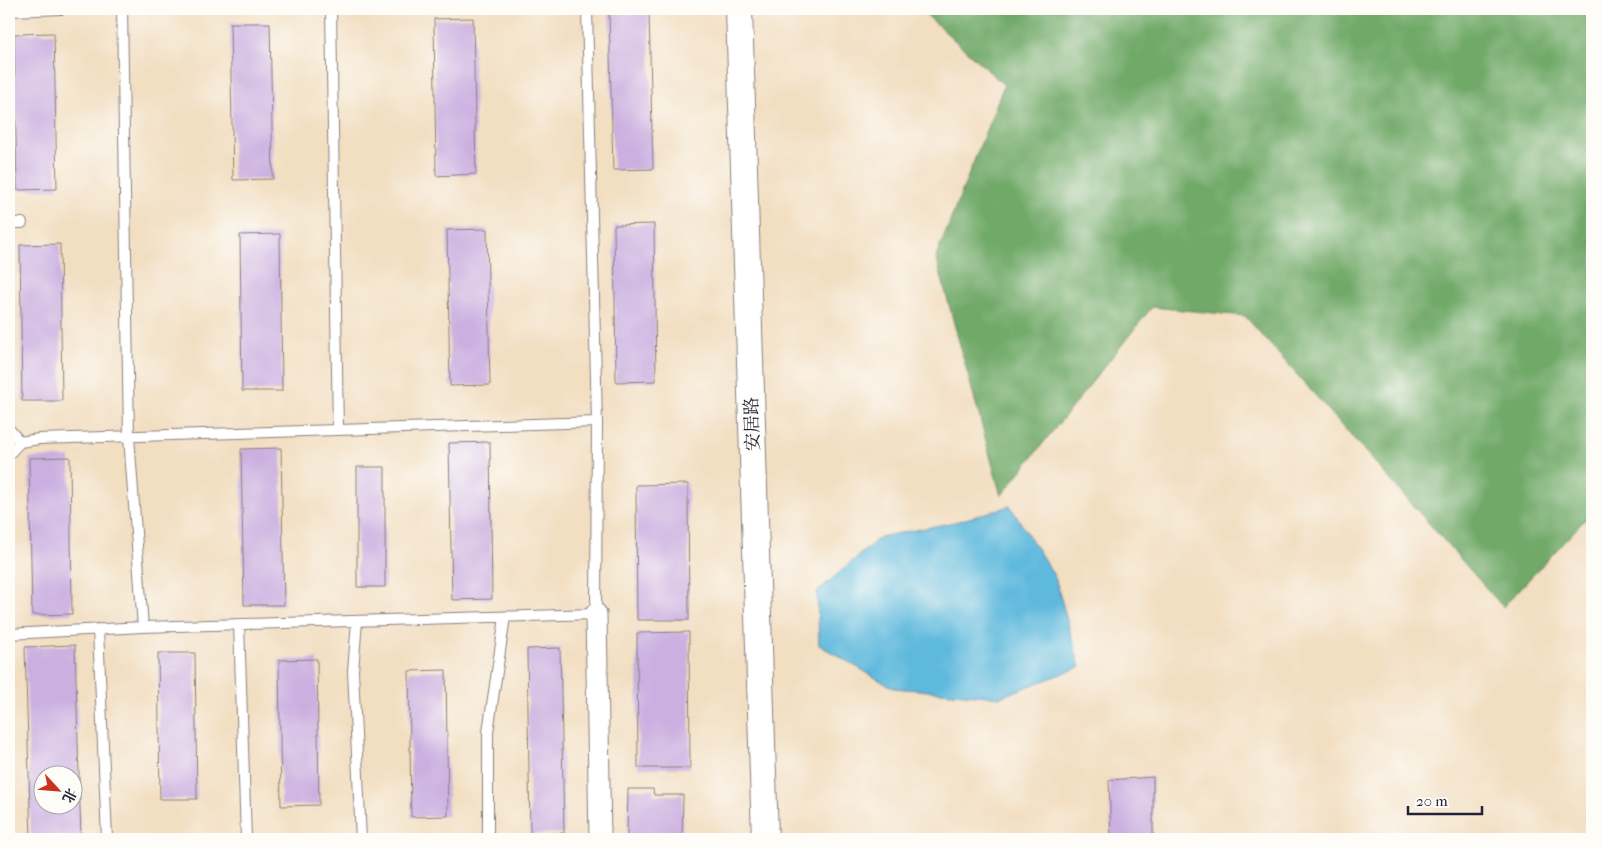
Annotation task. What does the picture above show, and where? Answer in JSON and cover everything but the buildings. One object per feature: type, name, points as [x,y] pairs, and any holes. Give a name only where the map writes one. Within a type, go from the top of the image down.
[{"type":"street","name":"安居路","points":[[739,9],[764,839]]},
{"type":"street","points":[[596,614],[600,839]]},
{"type":"lane","points":[[9,11],[62,9]]},
{"type":"lane","points":[[122,9],[129,437],[143,627]]},
{"type":"lane","points":[[331,9],[338,430]]},
{"type":"lane","points":[[9,634],[143,627],[596,614],[597,422],[587,9]]},
{"type":"lane","points":[[9,223],[22,223]]},
{"type":"lane","points":[[9,454],[20,442],[39,439],[597,422]]},
{"type":"lane","points":[[9,429],[20,442]]},
{"type":"lane","points":[[488,839],[488,732],[505,617]]},
{"type":"lane","points":[[357,621],[353,671],[361,839]]},
{"type":"lane","points":[[239,624],[246,839]]},
{"type":"lane","points":[[98,629],[107,839]]},
{"type":"green space","points":[[920,9],[1592,9],[1592,512],[1503,607],[1245,316],[1152,307],[1001,496],[936,257],[1004,85]]},
{"type":"water","points":[[1010,506],[1055,577],[1080,667],[1000,697],[893,688],[819,645],[817,592],[880,537],[955,522]]}]
